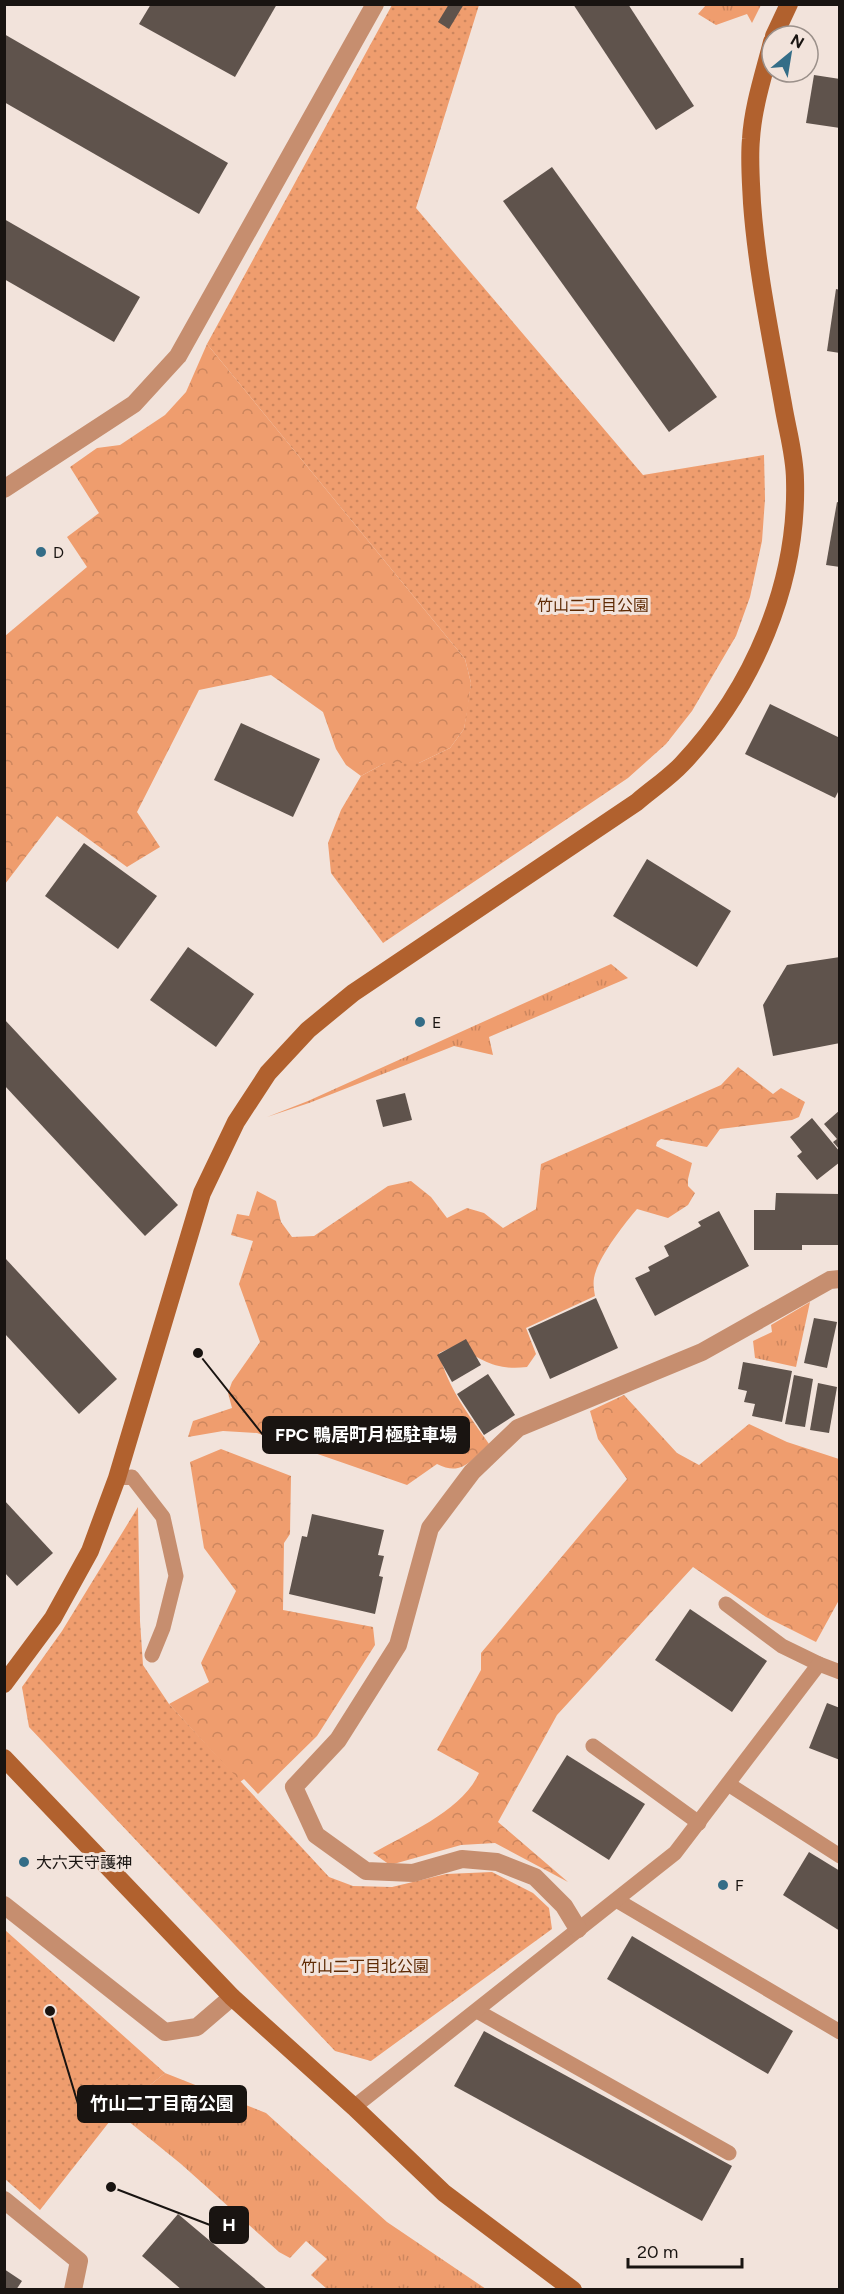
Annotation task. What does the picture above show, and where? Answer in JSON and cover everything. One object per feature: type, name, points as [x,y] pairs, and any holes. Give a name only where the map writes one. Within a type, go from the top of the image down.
[{"type":"street","points":[[4,489],[135,404],[177,356],[375,4]]},
{"type":"street","points":[[780,24],[789,4]]},
{"type":"street","points":[[4,1684],[53,1618],[90,1551],[117,1478],[202,1193],[236,1122],[268,1073],[308,1030],[352,993],[637,802],[680,766],[714,726],[739,688],[759,649],[782,588],[793,524],[795,479],[756,249],[751,179],[751,139],[761,84]]},
{"type":"street","points":[[578,1929],[564,1906],[535,1877],[497,1862],[462,1859],[413,1873],[366,1871],[316,1834],[294,1787],[338,1740],[398,1645],[430,1528],[472,1472],[518,1428],[702,1352],[830,1280],[840,1279]]},
{"type":"street","points":[[4,1758],[232,1997],[354,2107],[444,2193],[573,2289]]},
{"type":"street","points":[[4,1905],[165,2032],[197,2027],[232,1997]]},
{"type":"street","points":[[4,2200],[79,2261],[73,2289]]},
{"type":"lane","points":[[117,1478],[132,1478],[163,1517],[176,1576],[163,1628],[153,1655]]},
{"type":"lane","points":[[726,1604],[782,1646],[840,1672]]},
{"type":"lane","points":[[354,2107],[578,1929],[618,1901],[675,1853],[819,1664]]},
{"type":"lane","points":[[593,1746],[699,1823]]},
{"type":"lane","points":[[728,1784],[840,1856]]},
{"type":"lane","points":[[618,1901],[840,2032]]},
{"type":"lane","points":[[477,2011],[729,2152]]},
{"type":"green space","name":"竹山二丁目公園","points":[[392,5],[479,5],[416,208],[643,475],[764,455],[765,499],[762,541],[750,597],[736,636],[692,711],[666,744],[628,778],[383,943],[331,873],[328,843],[341,810],[361,776],[385,763],[419,763],[450,748],[464,729],[471,683],[465,659],[207,344]]},
{"type":"green space","points":[[706,5],[761,5],[752,23],[747,14],[716,25],[698,14]]},
{"type":"green space","points":[[207,344],[465,659],[471,683],[464,729],[450,748],[419,763],[385,763],[361,776],[346,765],[336,749],[323,712],[271,675],[199,690],[137,812],[160,847],[127,867],[57,816],[5,884],[5,636],[87,567],[67,537],[99,513],[70,467],[97,448],[120,445],[165,415],[186,392]]},
{"type":"green space","points":[[611,964],[628,978],[489,1037],[493,1055],[454,1046],[309,1103],[267,1117],[308,1101]]},
{"type":"green space","points":[[738,1067],[773,1094],[781,1088],[805,1102],[799,1117],[792,1120],[720,1129],[707,1147],[661,1139],[657,1142],[656,1146],[692,1163],[688,1186],[695,1193],[688,1205],[668,1218],[637,1209],[618,1232],[600,1261],[594,1278],[595,1296],[526,1328],[536,1354],[527,1367],[497,1366],[455,1346],[439,1353],[453,1390],[489,1444],[466,1465],[453,1469],[437,1464],[407,1485],[257,1433],[223,1431],[188,1437],[193,1421],[232,1408],[228,1393],[232,1382],[260,1342],[239,1284],[253,1241],[231,1235],[237,1214],[249,1216],[257,1191],[276,1201],[281,1222],[292,1237],[314,1236],[388,1186],[411,1181],[431,1197],[447,1218],[467,1208],[484,1213],[503,1228],[536,1209],[541,1164],[721,1085]]},
{"type":"green space","points":[[810,1302],[796,1367],[755,1358],[753,1341],[772,1332],[771,1325]]},
{"type":"green space","points":[[624,1395],[677,1453],[699,1465],[749,1424],[787,1442],[839,1459],[839,1600],[816,1642],[766,1617],[693,1567],[557,1715],[498,1822],[568,1882],[495,1843],[461,1845],[390,1865],[373,1853],[447,1810],[471,1787],[479,1773],[437,1750],[481,1670],[481,1653],[627,1479],[598,1439],[590,1411]]},
{"type":"green space","points":[[221,1449],[291,1476],[290,1534],[284,1543],[283,1610],[373,1627],[375,1645],[317,1736],[258,1794],[244,1779],[240,1782],[169,1704],[209,1682],[201,1663],[236,1591],[204,1548],[190,1462]]},
{"type":"green space","name":"竹山二丁目北公園","points":[[138,1507],[143,1665],[169,1704],[329,1877],[353,1886],[392,1887],[446,1874],[492,1872],[533,1893],[549,1908],[552,1929],[371,2061],[335,2051],[29,1727],[22,1687],[62,1631]]},
{"type":"green space","points":[[5,1930],[165,2073],[117,2112],[40,2210],[5,2179]]},
{"type":"green space","points":[[165,2073],[266,2113],[387,2222],[486,2289],[327,2289],[311,2275],[327,2259],[306,2241],[290,2258],[279,2252],[181,2164],[117,2112]]},
{"type":"building","points":[[151,4],[277,4],[235,77],[139,24]]},
{"type":"building","points":[[449,4],[464,4],[449,29],[438,22]]},
{"type":"building","points":[[573,4],[628,4],[694,106],[656,130]]},
{"type":"building","points":[[4,34],[228,163],[199,214],[4,102]]},
{"type":"building","points":[[820,76],[840,79],[840,128],[806,123],[812,84],[820,84]]},
{"type":"building","points":[[552,167],[717,397],[669,432],[503,201]]},
{"type":"building","points":[[4,219],[140,297],[114,342],[4,279]]},
{"type":"building","points":[[836,289],[840,290],[840,353],[827,351]]},
{"type":"building","points":[[837,502],[840,503],[840,567],[826,565]]},
{"type":"building","points":[[770,704],[840,738],[840,788],[835,798],[745,754]]},
{"type":"building","points":[[241,723],[320,759],[293,817],[214,780]]},
{"type":"building","points":[[84,843],[157,896],[118,949],[45,896]]},
{"type":"building","points":[[647,859],[731,911],[697,967],[613,916]]},
{"type":"building","points":[[188,947],[254,994],[216,1047],[150,1000]]},
{"type":"building","points":[[840,957],[840,1043],[773,1056],[763,1005],[787,965]]},
{"type":"building","points":[[4,1019],[178,1205],[145,1236],[4,1085]]},
{"type":"building","points":[[405,1093],[412,1120],[383,1127],[376,1100]]},
{"type":"building","points":[[840,1110],[840,1150],[833,1142],[837,1139],[824,1124]]},
{"type":"building","points":[[812,1118],[840,1152],[840,1162],[817,1180],[797,1156],[802,1152],[790,1137]]},
{"type":"building","points":[[776,1193],[840,1194],[840,1245],[802,1245],[802,1250],[754,1250],[754,1210],[775,1210]]},
{"type":"building","points":[[719,1211],[749,1266],[655,1316],[635,1278],[650,1271],[648,1267],[669,1256],[664,1246],[701,1226],[698,1222]]},
{"type":"building","points":[[5,1258],[117,1379],[79,1414],[5,1334]]},
{"type":"building","points":[[596,1298],[618,1348],[550,1379],[528,1329]]},
{"type":"building","points":[[814,1318],[837,1322],[827,1368],[804,1363]]},
{"type":"building","points":[[466,1339],[481,1365],[452,1382],[437,1355]]},
{"type":"building","points":[[743,1362],[792,1371],[782,1422],[752,1416],[755,1404],[744,1402],[747,1391],[738,1389]]},
{"type":"building","points":[[488,1374],[515,1415],[484,1435],[457,1394]]},
{"type":"building","points":[[794,1375],[813,1379],[805,1427],[785,1424]]},
{"type":"building","points":[[818,1383],[837,1387],[829,1433],[810,1430]]},
{"type":"building","points":[[4,1500],[53,1553],[17,1586],[4,1572]]},
{"type":"building","points":[[312,1514],[384,1530],[378,1555],[384,1556],[379,1576],[383,1577],[375,1614],[289,1594],[302,1536],[307,1537]]},
{"type":"building","points":[[690,1609],[767,1661],[732,1712],[655,1660]]},
{"type":"building","points":[[827,1703],[840,1708],[840,1760],[809,1748]]},
{"type":"building","points":[[567,1755],[645,1804],[609,1860],[532,1811]]},
{"type":"building","points":[[809,1852],[840,1871],[840,1931],[783,1895]]},
{"type":"building","points":[[632,1936],[793,2031],[768,2074],[607,1979]]},
{"type":"building","points":[[484,2031],[732,2166],[702,2221],[454,2086]]},
{"type":"building","points":[[178,2214],[268,2290],[182,2290],[142,2256]]},
{"type":"building","points":[[4,2269],[22,2281],[16,2290],[4,2290]]},
{"type":"place","name":"D","points":[[41,552]]},
{"type":"place","name":"E","points":[[420,1022]]},
{"type":"place","name":"FPC 鴨居町月極駐車場","points":[[198,1353]]},
{"type":"place","name":"大六天守護神","points":[[24,1862]]},
{"type":"place","name":"F","points":[[723,1885]]},
{"type":"place","name":"竹山二丁目南公園","points":[[50,2011]]},
{"type":"place","name":"H","points":[[111,2187]]}]
